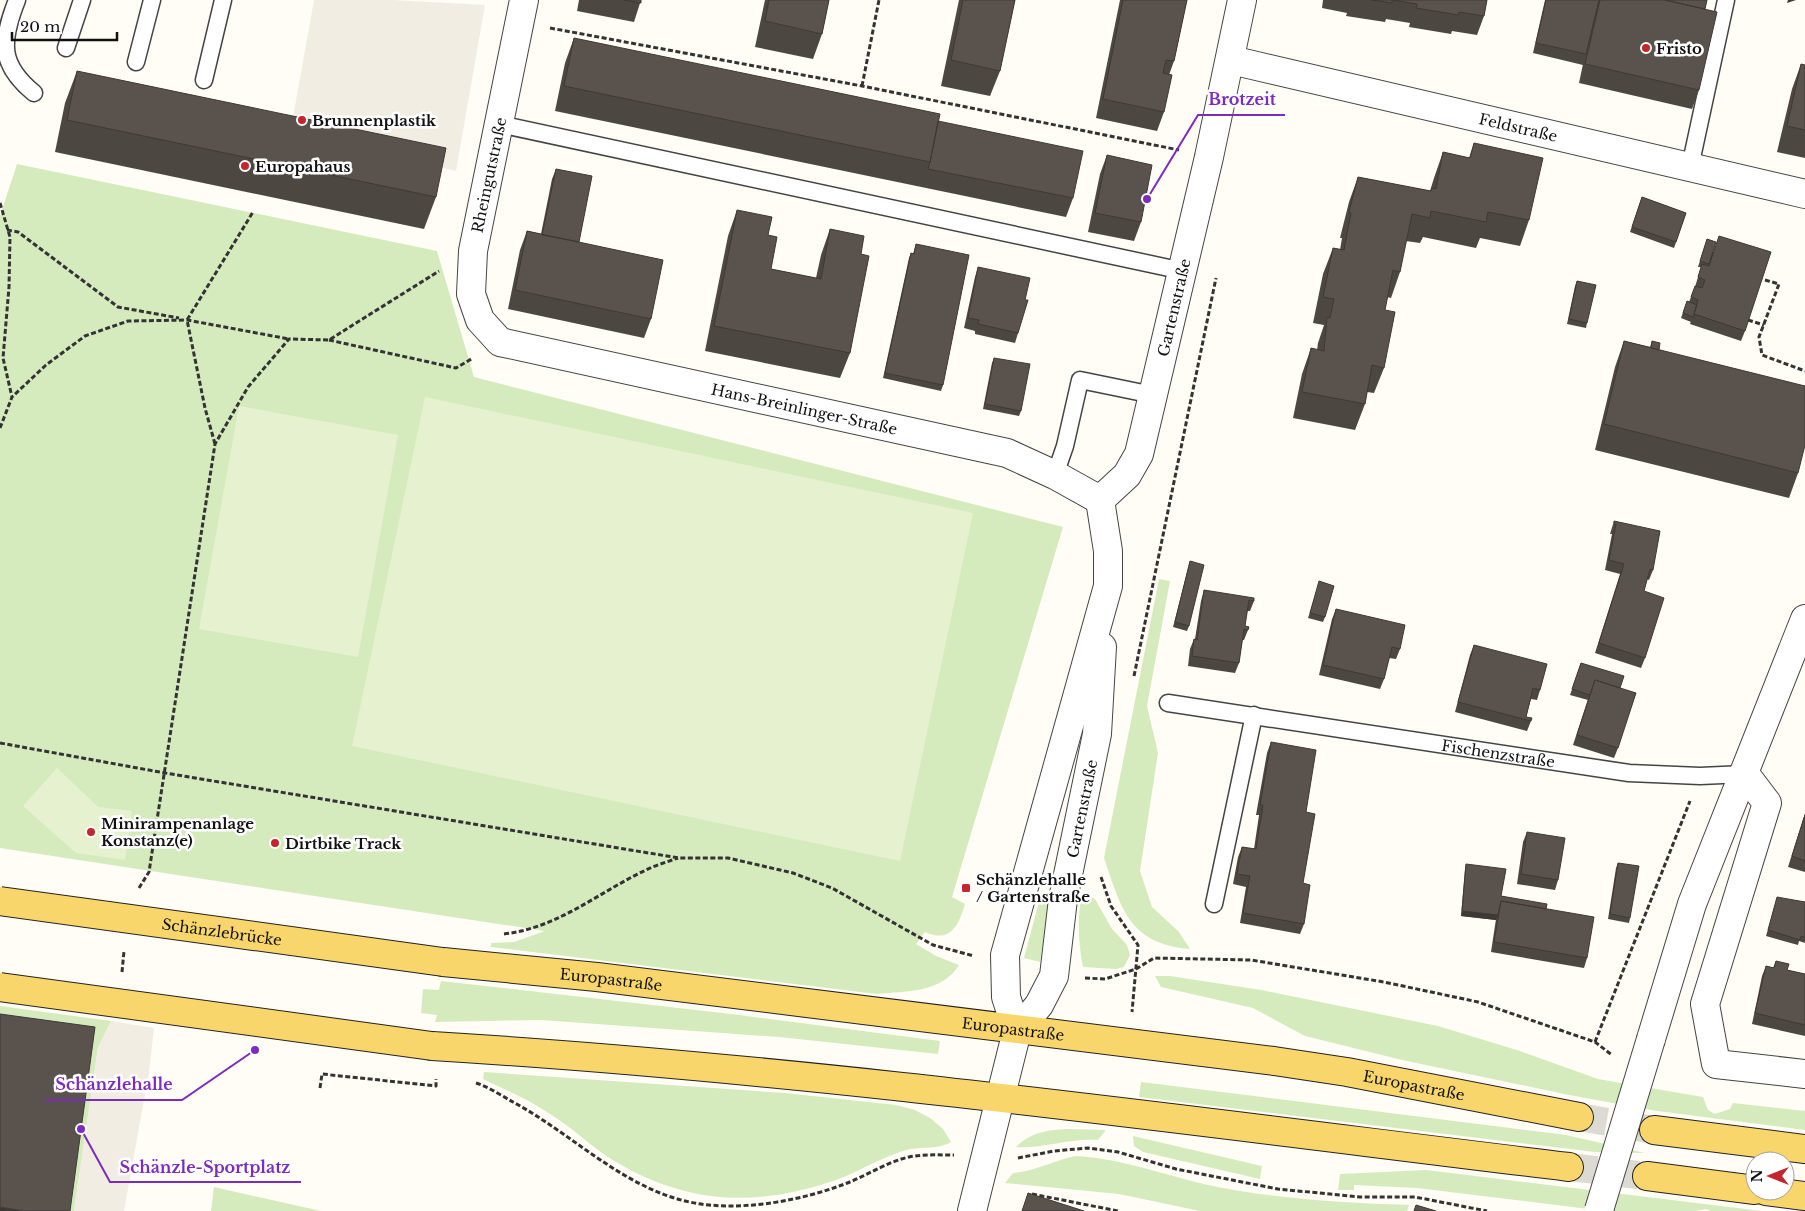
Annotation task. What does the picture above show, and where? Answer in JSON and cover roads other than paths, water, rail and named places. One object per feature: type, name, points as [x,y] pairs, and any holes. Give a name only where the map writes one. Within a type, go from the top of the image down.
[{"type":"main road","name":"Schänzlebrücke","points":[[0,901],[443,962]]},
{"type":"main road","name":"Europastraße","points":[[443,962],[597,977],[1017,1031],[1143,1044],[1347,1072],[1578,1117]]},
{"type":"main road","points":[[0,986],[432,1046],[591,1055],[792,1074],[1569,1166]]},
{"type":"main road","points":[[1654,1130],[1805,1148]]},
{"type":"main road","points":[[1646,1176],[1745,1189]]},
{"type":"street","name":"Gartenstraße","points":[[1017,1031],[1006,997],[1004,965],[1108,586],[1108,551],[1100,500],[1127,475],[1139,454],[1231,60],[1242,0]]},
{"type":"street","name":"Rheingutstraße","points":[[500,342],[480,320],[470,294],[473,251],[522,12]]},
{"type":"street","name":"Feldstraße","points":[[1231,60],[1805,194]]},
{"type":"street","name":"Hans-Breinlinger-Straße","points":[[500,342],[1007,453],[1055,475],[1100,500]]},
{"type":"street","name":"Gartenstraße","points":[[972,1211],[1017,1031],[1039,1005],[1054,976],[1063,899],[1097,734],[1101,682],[1103,603]]},
{"type":"street","points":[[1599,1211],[1692,904],[1805,621]]},
{"type":"street","points":[[1745,774],[1768,803],[1705,1004],[1716,1064],[1805,1074]]},
{"type":"lane","points":[[17,0],[0,43],[1,59],[11,76],[34,93]]},
{"type":"lane","points":[[66,48],[82,0]]},
{"type":"lane","points":[[136,62],[152,0]]},
{"type":"lane","points":[[204,80],[223,0]]},
{"type":"lane","points":[[1690,167],[1726,0]]},
{"type":"lane","points":[[499,124],[1183,271]]},
{"type":"lane","points":[[1055,475],[1065,446],[1080,380],[1153,394]]},
{"type":"lane","name":"Fischenzstraße","points":[[1168,703],[1629,774],[1700,776],[1745,774]]},
{"type":"lane","points":[[1214,904],[1254,715]]},
{"type":"tunnel","points":[[1579,1117],[1654,1130]]},
{"type":"tunnel","points":[[1569,1167],[1647,1176]]},
{"type":"place","name":"Fristo","points":[[1646,48]]},
{"type":"place","name":"Brunnenplastik","points":[[302,120]]},
{"type":"place","name":"Europahaus","points":[[245,166]]},
{"type":"place","name":"Brotzeit","points":[[1147,199]]},
{"type":"place","name":"Minirampenanlage Konstanz(e)","points":[[91,832]]},
{"type":"place","name":"Dirtbike Track","points":[[275,843]]},
{"type":"place","name":"Schänzlehalle / Gartenstraße","points":[[966,888]]},
{"type":"place","name":"Schänzlehalle","points":[[255,1050]]},
{"type":"place","name":"Schänzle-Sportplatz","points":[[81,1129]]}]
